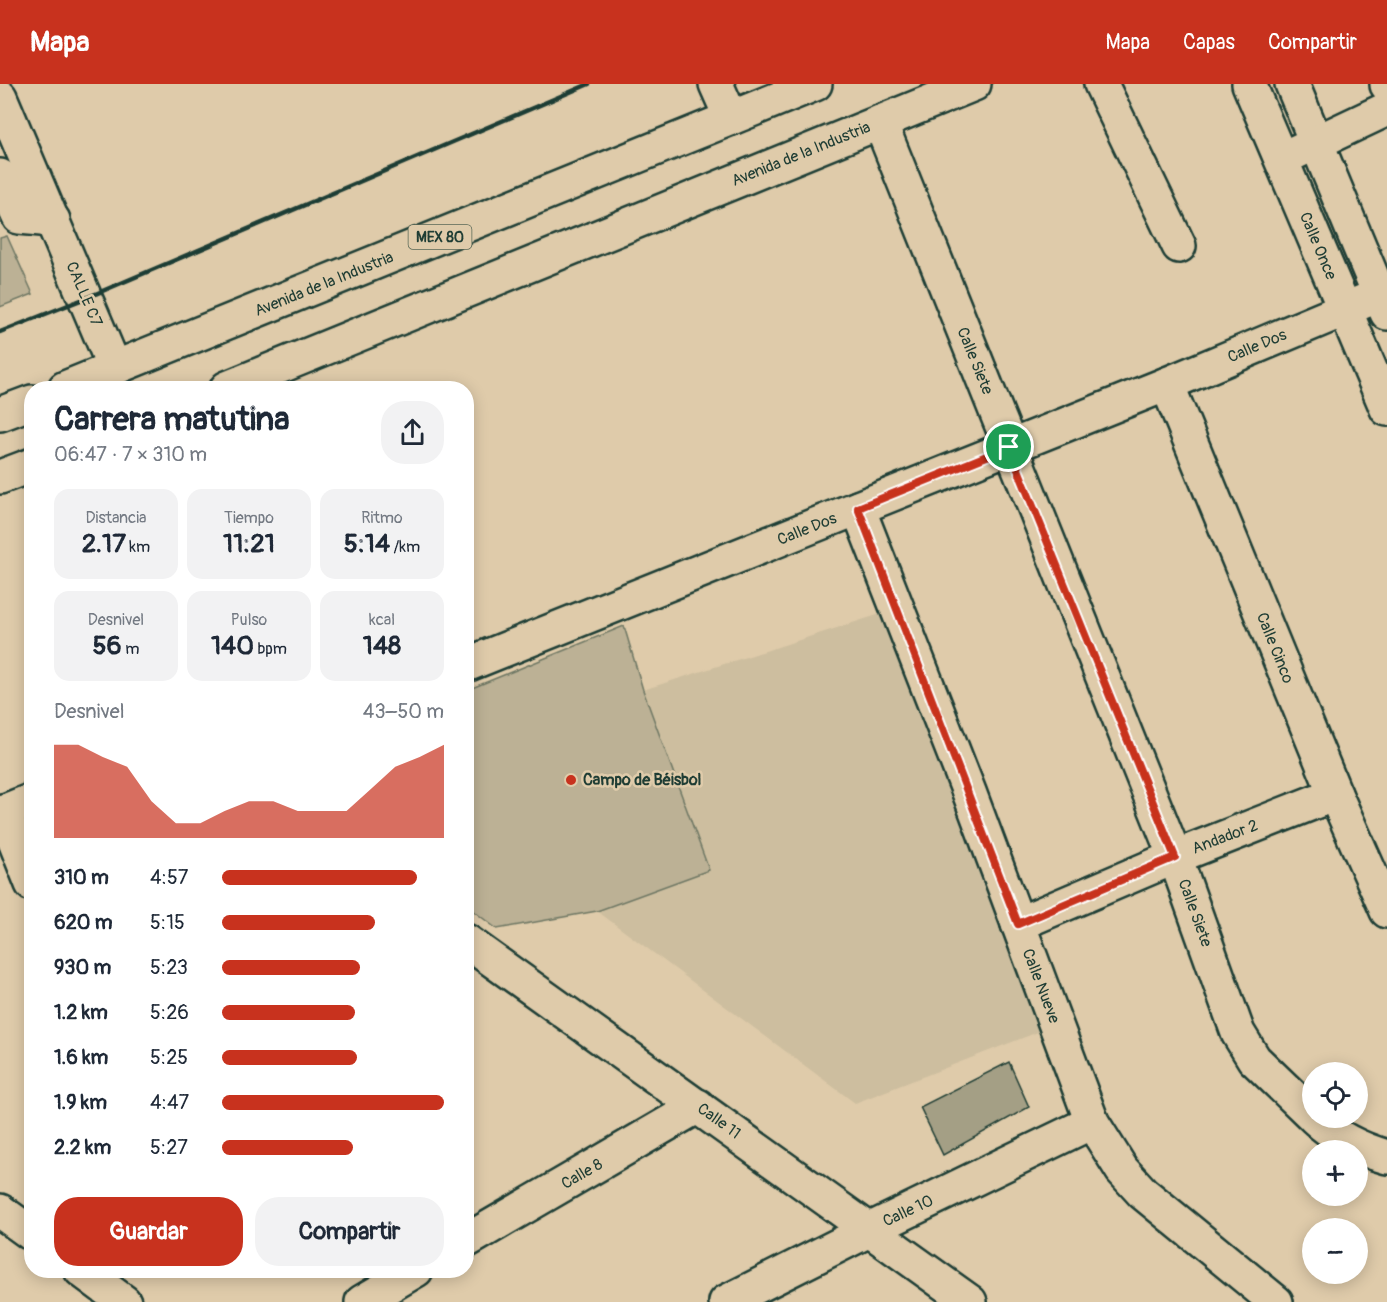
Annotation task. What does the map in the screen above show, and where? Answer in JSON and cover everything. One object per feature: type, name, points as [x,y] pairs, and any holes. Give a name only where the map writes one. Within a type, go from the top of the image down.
[{"type":"main road","points":[[716,84],[731,118]]},
{"type":"main road","name":"Avenida de la Industria","points":[[83,381],[815,84]]},
{"type":"main road","name":"Avenida de la Industria","points":[[245,381],[974,84]]},
{"type":"main road","points":[[1101,84],[1179,246]]},
{"type":"main road","name":"Calle Once","points":[[1249,84],[1387,409]]},
{"type":"main road","points":[[1292,84],[1383,304]]},
{"type":"main road","name":"CALLE C7","points":[[0,97],[11,186],[53,220],[115,369]]},
{"type":"main road","points":[[1281,159],[1387,109]]},
{"type":"main road","name":"Calle Siete","points":[[880,122],[1175,857],[1238,1033],[1254,1059],[1302,1105]]},
{"type":"main road","name":"Calle Dos","points":[[474,662],[1167,384],[1344,310],[1383,304]]},
{"type":"main road","name":"Calle Cinco","points":[[1167,384],[1335,794],[1387,911]]},
{"type":"main road","points":[[0,414],[24,405]]},
{"type":"main road","points":[[0,477],[24,468]]},
{"type":"main road","name":"Calle Nueve","points":[[858,508],[1092,1122],[1122,1170],[1143,1193],[1276,1302]]},
{"type":"main road","name":"Andador 2","points":[[1018,924],[1175,857],[1335,794]]},
{"type":"main road","points":[[12,808],[24,854]]},
{"type":"main road","name":"Calle 11","points":[[474,947],[970,1302]]},
{"type":"main road","name":"Calle 8","points":[[474,1236],[698,1106]]},
{"type":"main road","name":"Calle 10","points":[[726,1302],[1092,1122]]},
{"type":"main road","name":"Calle Siete","points":[[1326,1128],[1360,1150],[1387,1157]]},
{"type":"main road","points":[[0,1212],[24,1228]]},
{"type":"main road","points":[[92,1278],[124,1302]]},
{"type":"main road","points":[[362,1302],[402,1278]]},
{"type":"shaded area","points":[[7,236],[33,294],[0,307],[0,238]]},
{"type":"shaded area","points":[[896,609],[1056,1025],[855,1103],[597,911],[709,870],[643,690]]},
{"type":"shaded area","name":"Campo de Béisbol","points":[[624,626],[643,690],[709,870],[597,911],[497,929],[474,911],[474,687]]},
{"type":"building","points":[[1009,1062],[1029,1107],[943,1155],[920,1107]]},
{"type":"railway","points":[[0,332],[86,298],[589,84]]},
{"type":"place","name":"Campo de Béisbol","points":[[571,780]]},
{"type":"route","points":[[1009,447],[1175,857],[1018,924],[858,508],[1009,447]]}]
